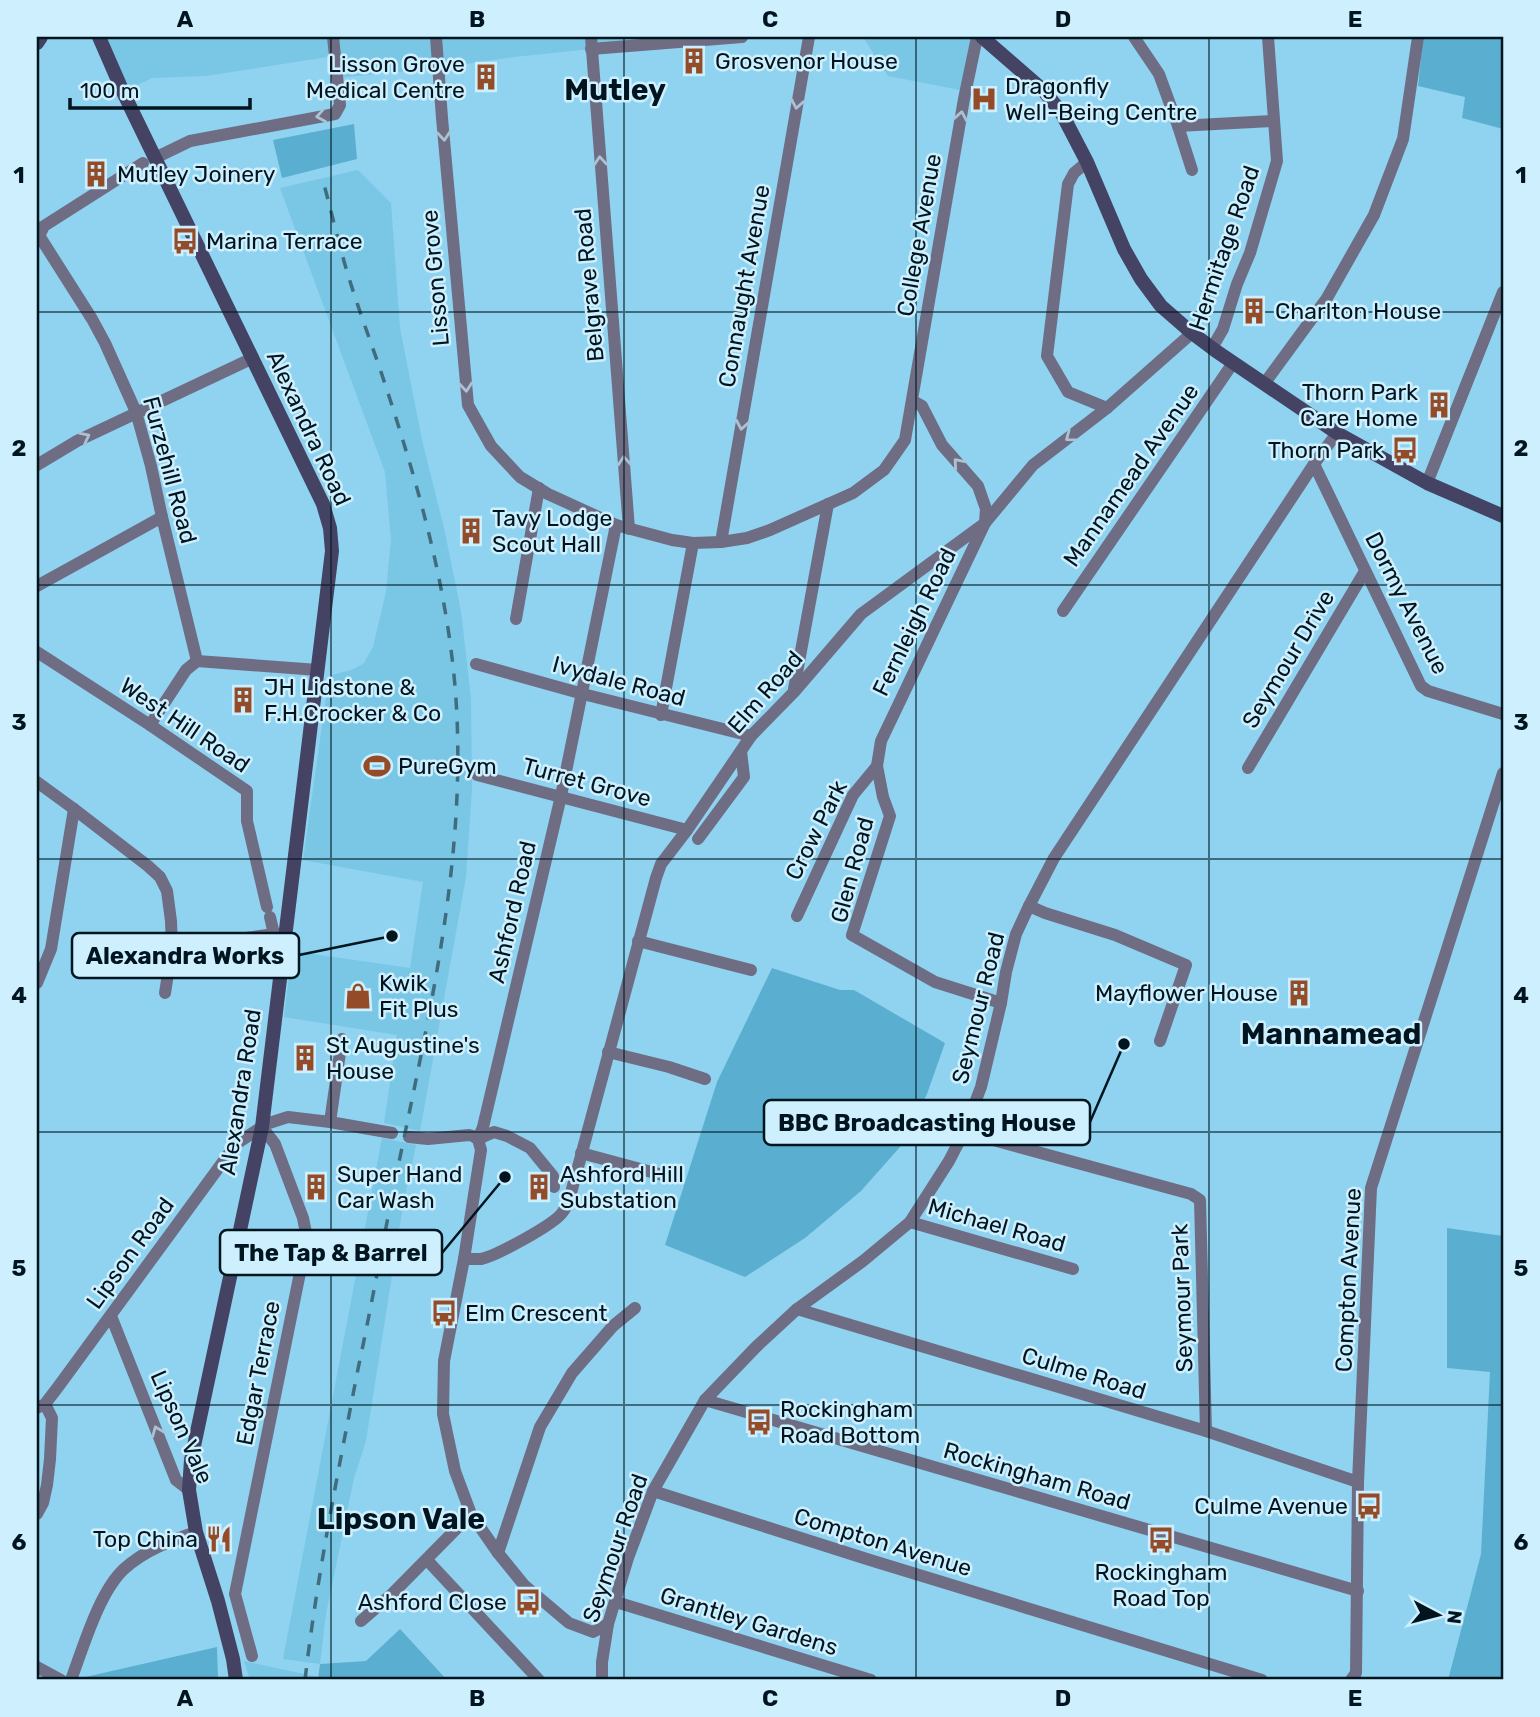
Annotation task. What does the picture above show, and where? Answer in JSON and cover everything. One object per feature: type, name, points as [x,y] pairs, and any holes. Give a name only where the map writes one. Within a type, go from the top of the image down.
[{"type":"main road","points":[[37,44],[41,37]]},
{"type":"main road","name":"Alexandra Road","points":[[99,37],[149,161],[253,358],[323,504],[330,528],[332,551],[318,670],[280,934],[262,1126],[191,1460],[189,1490]]},
{"type":"main road","points":[[979,37],[1043,90],[1061,112],[1087,162],[1124,249],[1161,306],[1212,348],[1337,433],[1427,483],[1503,516]]},
{"type":"main road","name":"Lipson Vale","points":[[189,1490],[196,1532],[218,1601],[236,1680]]},
{"type":"street","points":[[38,235],[44,226],[149,161],[190,141],[335,114],[340,105],[333,37]]},
{"type":"street","name":"Lisson Grove","points":[[436,37],[468,405],[491,446],[520,477],[548,494],[616,526],[693,543],[721,542],[747,538],[770,530],[853,493],[884,470],[905,440]]},
{"type":"street","points":[[591,43],[742,37]]},
{"type":"street","name":"Connaught Avenue","points":[[721,542],[809,37]]},
{"type":"street","name":"College Avenue","points":[[905,440],[964,99],[979,37]]},
{"type":"street","points":[[1134,37],[1159,74],[1192,170]]},
{"type":"street","name":"Hermitage Road","points":[[1212,348],[1223,329],[1250,253],[1277,161],[1268,37]]},
{"type":"street","points":[[1264,384],[1327,298],[1374,215],[1403,139],[1418,37]]},
{"type":"street","name":"Belgrave Road","points":[[591,43],[629,529]]},
{"type":"street","points":[[1178,126],[1274,121]]},
{"type":"street","points":[[1087,162],[1074,173],[1068,184],[1047,356],[1068,392],[1107,408]]},
{"type":"street","name":"Furzehill Road","points":[[38,235],[99,331],[136,412],[145,439],[197,661]]},
{"type":"street","points":[[1427,483],[1502,299]]},
{"type":"street","name":"Elm Road","points":[[464,1259],[481,1259],[517,1242],[558,1218],[565,1209],[661,864],[751,736],[794,692],[861,614],[985,523],[1033,466],[1107,408],[1192,333]]},
{"type":"street","points":[[37,465],[77,441],[253,358]]},
{"type":"street","name":"Mannamead Avenue","points":[[1063,611],[1233,363]]},
{"type":"street","points":[[913,401],[922,406],[942,444],[978,486],[986,509],[985,523]]},
{"type":"street","name":"Seymour Road","points":[[602,1680],[608,1624],[628,1558],[653,1491],[705,1400],[797,1309],[863,1261],[910,1222],[964,1132],[981,1087],[1016,934],[1054,858],[1337,433]]},
{"type":"street","name":"Dormy Avenue","points":[[1314,464],[1421,686],[1428,691],[1503,714]]},
{"type":"street","points":[[516,619],[539,488]]},
{"type":"street","points":[[794,692],[828,504]]},
{"type":"street","points":[[37,586],[162,517]]},
{"type":"street","name":"Fernleigh Road","points":[[881,740],[985,523]]},
{"type":"street","name":"Ashford Road","points":[[608,1624],[593,1632],[569,1623],[524,1585],[498,1553],[471,1514],[455,1471],[443,1414],[444,1361],[481,1150],[478,1139],[561,796],[616,526]]},
{"type":"street","points":[[662,715],[693,543]]},
{"type":"street","name":"Seymour Drive","points":[[1248,768],[1365,571]]},
{"type":"street","name":"West Hill Road","points":[[37,652],[247,791],[247,821],[269,912],[280,934]]},
{"type":"street","points":[[150,725],[186,670],[197,661],[318,670]]},
{"type":"street","name":"Ivydale Road","points":[[476,664],[662,715],[751,736]]},
{"type":"street","name":"Glen Road","points":[[881,740],[877,766],[890,816],[852,935],[935,982],[1001,1003]]},
{"type":"street","points":[[698,839],[744,777],[741,751]]},
{"type":"street","name":"Crow Park","points":[[796,916],[853,795],[877,766]]},
{"type":"street","name":"Compton Avenue","points":[[1350,1680],[1356,1673],[1358,1482],[1371,1188],[1503,773]]},
{"type":"street","name":"Turret Grove","points":[[477,775],[687,830]]},
{"type":"street","points":[[37,782],[160,877],[167,891],[171,921],[172,948],[165,993]]},
{"type":"street","points":[[37,983],[51,949],[74,809]]},
{"type":"street","points":[[1029,906],[1115,935],[1186,965],[1160,1041]]},
{"type":"street","points":[[172,948],[280,934]]},
{"type":"street","points":[[638,941],[751,970]]},
{"type":"street","points":[[37,946],[51,949]]},
{"type":"street","points":[[330,1122],[342,1039]]},
{"type":"street","points":[[608,1052],[705,1079]]},
{"type":"street","points":[[262,1126],[288,1117],[392,1133]]},
{"type":"street","name":"Lipson Road","points":[[41,1406],[111,1316],[236,1144],[262,1126]]},
{"type":"street","name":"Edgar Terrace","points":[[253,1656],[235,1594],[307,1238],[303,1218],[275,1144],[262,1126]]},
{"type":"street","points":[[409,1137],[428,1139],[469,1135],[478,1139],[494,1132],[507,1136],[530,1148],[550,1172],[554,1187]]},
{"type":"street","name":"Seymour Park","points":[[964,1132],[1191,1194],[1200,1200],[1206,1431]]},
{"type":"street","points":[[581,1153],[670,1177]]},
{"type":"street","name":"Michael Road","points":[[910,1222],[1073,1269]]},
{"type":"street","points":[[498,1553],[540,1427],[572,1373],[613,1326],[635,1308]]},
{"type":"street","name":"Culme Road","points":[[797,1309],[1206,1431],[1358,1482]]},
{"type":"street","name":"Lipson Vale","points":[[111,1316],[176,1480],[189,1490]]},
{"type":"street","name":"Rockingham Road","points":[[705,1400],[1358,1591]]},
{"type":"street","points":[[37,1514],[45,1494],[52,1418],[41,1406]]},
{"type":"street","name":"Compton Avenue","points":[[653,1491],[1262,1680]]},
{"type":"street","points":[[361,1620],[428,1560],[471,1514]]},
{"type":"street","points":[[71,1680],[98,1610],[123,1570],[162,1544],[196,1532]]},
{"type":"street","points":[[428,1560],[539,1680]]},
{"type":"street","points":[[218,1601],[235,1594]]},
{"type":"street","name":"Grantley Gardens","points":[[616,1602],[871,1680]]},
{"type":"street","points":[[37,1667],[61,1680]]},
{"type":"shaded area","points":[[99,37],[742,37],[591,49],[337,78],[334,56],[206,76],[152,78],[123,92]]},
{"type":"shaded area","points":[[863,37],[977,37],[965,91],[888,76]]},
{"type":"shaded area","points":[[1423,37],[1503,37],[1503,129],[1462,118],[1465,97],[1418,86]]},
{"type":"shaded area","points":[[354,124],[357,159],[282,178],[273,140]]},
{"type":"shaded area","points":[[358,170],[391,203],[400,328],[461,611],[471,699],[472,789],[466,877],[420,1131],[384,1123],[397,1035],[284,1017],[292,951],[410,968],[423,882],[303,860],[329,676],[354,669],[364,663],[373,647],[386,592],[391,539],[385,472],[280,188]]},
{"type":"shaded area","points":[[772,968],[840,990],[854,990],[945,1043],[927,1094],[900,1147],[861,1191],[805,1238],[745,1277],[665,1245],[717,1082]]},
{"type":"shaded area","points":[[382,1138],[416,1145],[403,1205],[366,1441],[354,1478],[326,1614],[320,1664],[283,1659]]},
{"type":"shaded area","points":[[1447,1228],[1503,1236],[1503,1680],[1448,1680],[1481,1554],[1490,1372],[1447,1368]]},
{"type":"shaded area","points":[[400,1629],[447,1680],[318,1680],[320,1664],[366,1661]]},
{"type":"shaded area","points":[[217,1647],[218,1680],[80,1680],[81,1678]]},
{"type":"shaded area","points":[[244,1661],[318,1677],[318,1680],[250,1680]]},
{"type":"railway","points":[[305,1680],[336,1485],[437,973],[452,859],[458,744],[451,648],[438,572],[420,498],[345,266],[323,181]]},
{"type":"place","name":"Grosvenor House","points":[[694,61]]},
{"type":"place","name":"Lisson Grove Medical Centre","points":[[486,77]]},
{"type":"place","name":"Dragonfly Well-Being Centre","points":[[984,99]]},
{"type":"place","name":"Mutley Joinery","points":[[96,174]]},
{"type":"place","name":"Marina Terrace","points":[[185,241]]},
{"type":"place","name":"Charlton House","points":[[1254,311]]},
{"type":"place","name":"Thorn Park Care Home","points":[[1439,405]]},
{"type":"place","name":"Thorn Park","points":[[1405,450]]},
{"type":"place","name":"Tavy Lodge Scout Hall","points":[[471,531]]},
{"type":"place","name":"JH Lidstone & F.H.Crocker & Co","points":[[243,700]]},
{"type":"place","name":"PureGym","points":[[377,766]]},
{"type":"place","name":"Alexandra Works","points":[[392,936]]},
{"type":"place","name":"Mayflower House","points":[[1299,993]]},
{"type":"place","name":"Kwik Fit Plus","points":[[358,996]]},
{"type":"place","name":"BBC Broadcasting House","points":[[1124,1044]]},
{"type":"place","name":"St Augustine's House","points":[[305,1058]]},
{"type":"place","name":"The Tap & Barrel","points":[[505,1177]]},
{"type":"place","name":"Super Hand Car Wash","points":[[316,1187]]},
{"type":"place","name":"Ashford Hill Substation","points":[[539,1187]]},
{"type":"place","name":"Elm Crescent","points":[[444,1313]]},
{"type":"place","name":"Rockingham Road Bottom","points":[[759,1422]]},
{"type":"place","name":"Culme Avenue","points":[[1369,1506]]},
{"type":"place","name":"Top China","points":[[219,1539]]},
{"type":"place","name":"Rockingham Road Top","points":[[1161,1540]]},
{"type":"place","name":"Ashford Close","points":[[528,1602]]},
{"type":"district","name":"Mutley","points":[[615,90]]},
{"type":"district","name":"Mannamead","points":[[1331,1034]]},
{"type":"district","name":"Lipson Vale","points":[[401,1519]]}]
